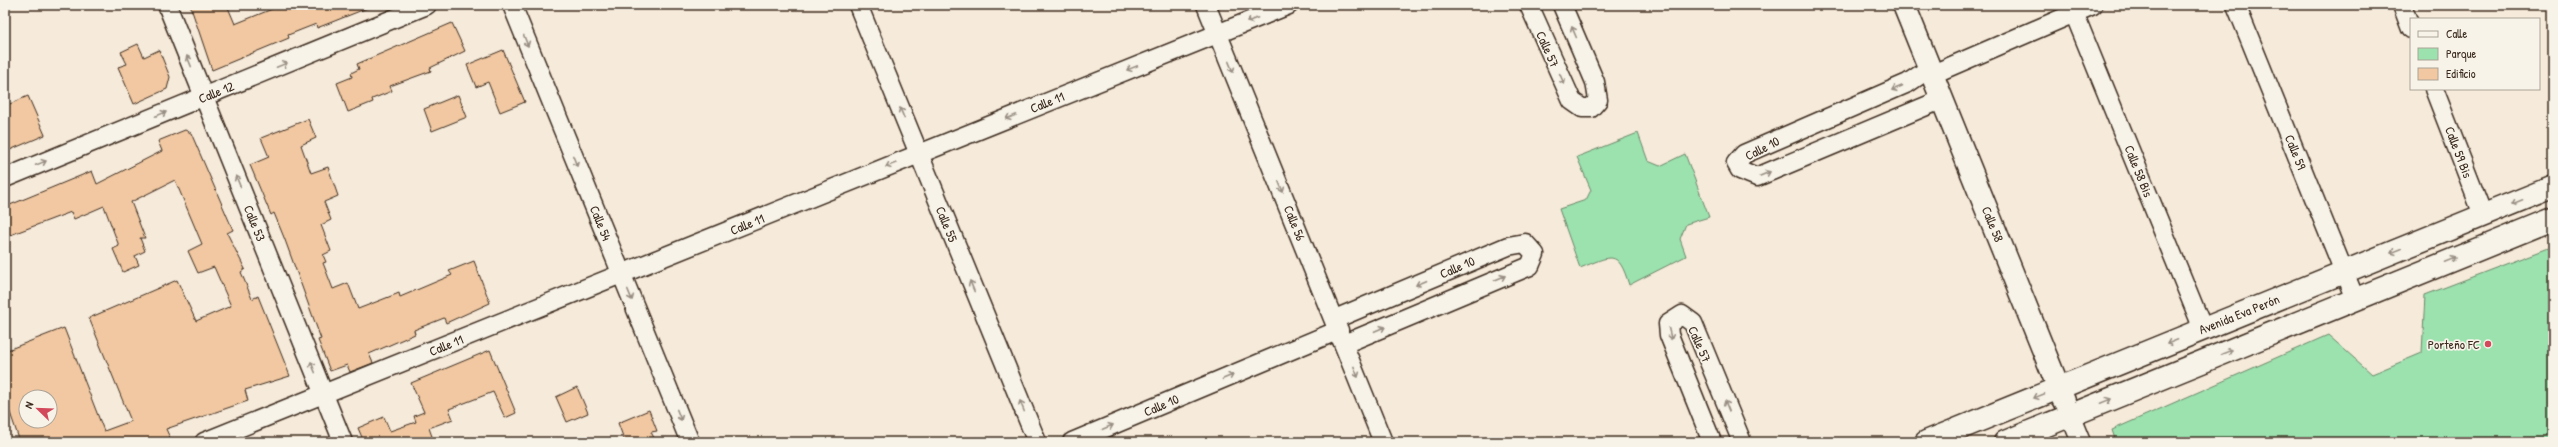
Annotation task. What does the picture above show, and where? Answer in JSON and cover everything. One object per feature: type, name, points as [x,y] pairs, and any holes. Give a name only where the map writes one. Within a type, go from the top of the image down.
[{"type":"main road","name":"Calle 58","points":[[1904,5],[2070,415]]},
{"type":"main road","name":"Avenida Eva Perón","points":[[1926,442],[2553,187]]},
{"type":"main road","points":[[2005,442],[2553,219]]},
{"type":"street","name":"Calle 53","points":[[167,5],[343,442]]},
{"type":"street","name":"Calle 12","points":[[5,178],[427,5]]},
{"type":"street","name":"Calle 54","points":[[512,5],[690,442]]},
{"type":"street","name":"Calle 55","points":[[858,5],[1036,442]]},
{"type":"street","name":"Calle 56","points":[[1206,5],[1383,442]]},
{"type":"street","name":"Calle 11","points":[[204,442],[622,275],[1289,5]]},
{"type":"street","name":"Calle 57","points":[[1529,5],[1572,101],[1582,108],[1591,108],[1598,100],[1595,82],[1562,5]]},
{"type":"street","name":"Calle 10","points":[[1943,99],[1757,177],[1740,170],[1736,163],[1744,154],[1908,83],[1931,71],[2093,5]]},
{"type":"street","name":"Calle 59","points":[[2236,5],[2355,299]]},
{"type":"street","points":[[2402,5],[2410,26]]},
{"type":"street","name":"Calle 58 Bis","points":[[2074,13],[2203,329]]},
{"type":"street","name":"Calle 59 Bis","points":[[2434,90],[2483,215]]},
{"type":"street","name":"Calle 10","points":[[1072,442],[1339,331],[1530,266],[1535,254],[1525,243],[1508,246],[1339,331]]},
{"type":"street","name":"Calle 57","points":[[1712,442],[1669,335],[1668,324],[1682,315],[1693,323],[1742,442]]},
{"type":"street","name":"Calle 58","points":[[2070,415],[2081,442]]},
{"type":"green space","points":[[1638,133],[1648,161],[1660,166],[1685,154],[1709,217],[1686,224],[1680,239],[1686,256],[1629,285],[1621,265],[1617,260],[1612,258],[1599,260],[1580,268],[1559,209],[1586,200],[1591,190],[1577,157]]},
{"type":"green space","name":"Porteño FC","points":[[2553,246],[2553,442],[2116,442],[2112,430],[2328,335],[2372,374],[2422,353],[2425,295]]},
{"type":"building","points":[[190,5],[227,5],[235,24],[282,5],[370,7],[317,28],[316,24],[288,35],[289,38],[212,70]]},
{"type":"building","points":[[452,23],[465,51],[430,68],[431,71],[390,86],[392,91],[372,99],[373,102],[348,112],[337,83],[352,77],[351,73],[359,69],[357,64]]},
{"type":"building","points":[[138,44],[144,57],[159,50],[170,77],[167,89],[134,104],[118,67],[127,64],[121,52]]},
{"type":"building","points":[[503,50],[525,102],[500,112],[488,82],[476,87],[467,65]]},
{"type":"building","points":[[458,95],[467,117],[432,131],[424,109]]},
{"type":"building","points":[[28,96],[45,135],[5,152],[5,106]]},
{"type":"building","points":[[308,119],[316,138],[301,145],[311,173],[328,167],[338,196],[324,202],[331,220],[321,225],[331,251],[323,255],[326,262],[323,263],[333,289],[348,283],[358,309],[399,293],[400,297],[452,275],[449,271],[474,261],[490,303],[446,323],[444,318],[414,330],[415,334],[369,354],[373,363],[350,372],[347,365],[330,371],[318,340],[321,339],[285,240],[274,213],[271,215],[250,165],[269,157],[261,138]]},
{"type":"building","points":[[185,130],[191,133],[233,230],[227,233],[245,269],[241,272],[252,299],[258,296],[290,376],[245,390],[248,401],[166,429],[170,438],[160,442],[20,442],[5,398],[5,351],[64,328],[104,431],[131,421],[89,318],[177,280],[196,321],[231,306],[214,267],[198,273],[188,251],[202,244],[175,180],[131,202],[145,238],[140,238],[145,251],[135,256],[139,265],[123,272],[113,249],[119,246],[104,206],[74,219],[71,212],[5,237],[5,207],[92,171],[97,184],[162,151],[158,141]]},
{"type":"building","points":[[490,350],[516,413],[505,418],[493,392],[449,409],[453,419],[429,428],[434,442],[364,442],[358,428],[384,417],[390,431],[416,422],[414,416],[424,412],[411,383]]},
{"type":"building","points":[[577,387],[588,413],[567,422],[556,397]]},
{"type":"building","points":[[649,410],[657,431],[651,432],[656,442],[625,442],[618,423]]},
{"type":"place","name":"Porteño FC","points":[[2488,344]]}]
